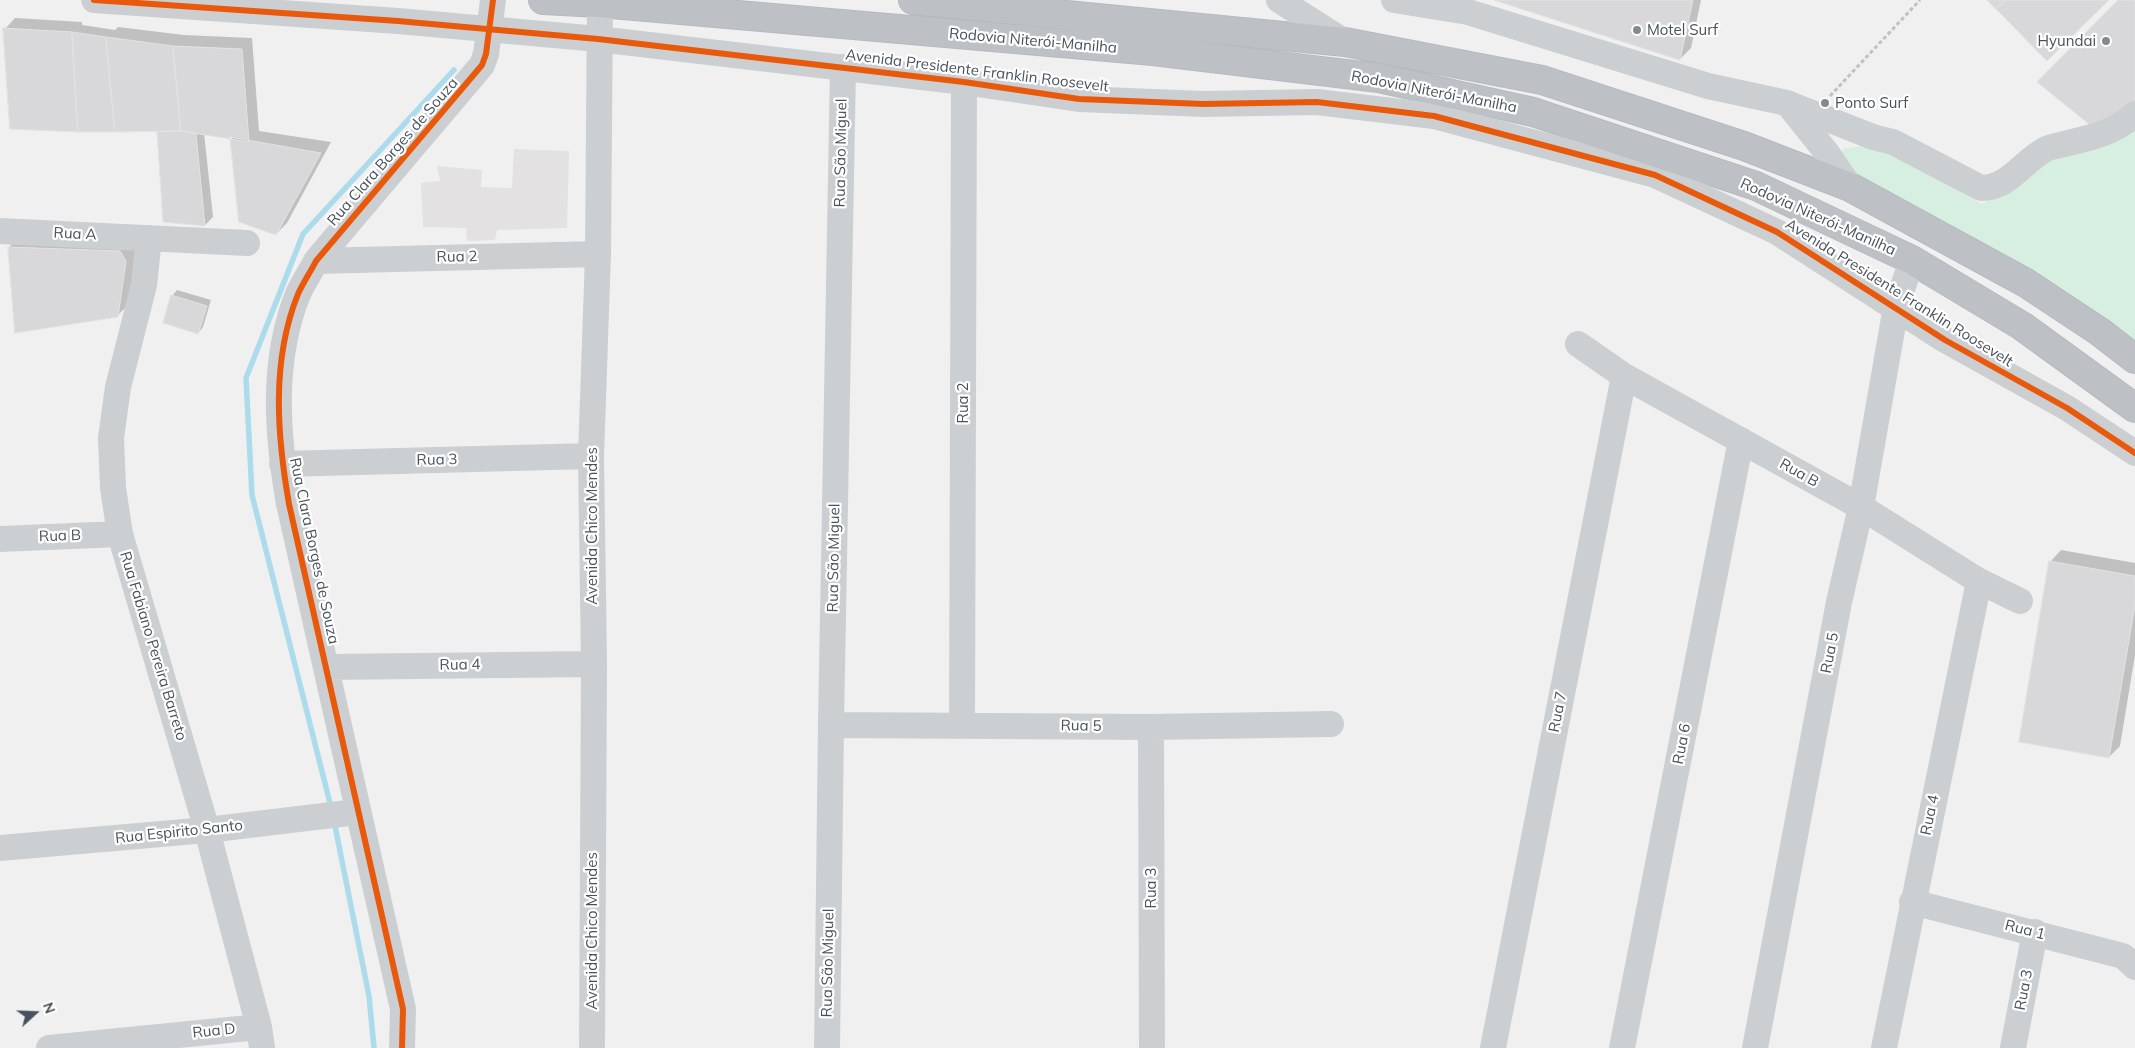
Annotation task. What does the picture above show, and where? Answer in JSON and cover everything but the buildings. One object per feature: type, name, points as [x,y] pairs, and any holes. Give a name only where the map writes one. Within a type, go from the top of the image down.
[{"type":"highway","name":"Rodovia Niterói-Manilha","points":[[543,0],[600,3],[1153,51],[1378,78],[1533,112],[1756,186],[1912,260],[2022,326],[2135,408]]},
{"type":"highway","name":"Rodovia Niterói-Manilha","points":[[913,0],[1345,42],[1542,80],[1744,146],[1850,187],[2026,283],[2100,332],[2135,359]]},
{"type":"street","name":"Avenida Presidente Franklin Roosevelt","points":[[94,0],[489,28],[964,82],[1079,99],[1203,104],[1317,102],[1434,116],[1656,175],[1777,232],[1945,340],[2067,408],[2135,453]]},
{"type":"street","name":"Rua Clara Borges de Souza","points":[[402,1048],[403,1009],[340,814],[326,667],[289,504],[282,464],[278,406],[285,335],[299,293],[316,260],[475,75],[486,54],[493,0]]},
{"type":"street","points":[[999,8],[1025,0]]},
{"type":"street","points":[[1279,0],[1345,42]]},
{"type":"street","points":[[1394,0],[1472,6],[1708,86],[1787,103],[1873,137],[1893,142],[1981,188],[1992,188],[2001,185],[2048,148],[2108,133],[2124,124],[2135,114]]},
{"type":"street","name":"Avenida Chico Mendes","points":[[592,1048],[594,664],[591,456],[598,254],[598,39],[600,3]]},
{"type":"street","name":"Rua São Miguel","points":[[827,1048],[842,68]]},
{"type":"street","points":[[1317,102],[1323,71]]},
{"type":"street","name":"Rua 2","points":[[962,725],[964,82]]},
{"type":"street","points":[[1787,103],[1827,153],[1850,187]]},
{"type":"street","name":"Rua A","points":[[0,231],[247,243]]},
{"type":"street","name":"Rua Fabiano Pereira Barreto","points":[[149,238],[144,285],[118,387],[111,438],[114,488],[120,534],[207,830],[260,1037]]},
{"type":"street","name":"Rua 2","points":[[316,260],[598,254]]},
{"type":"street","name":"Rua 5","points":[[1755,1048],[1840,602],[1861,507],[1896,307],[1912,260]]},
{"type":"street","name":"Rua B","points":[[1578,344],[1624,376],[1861,507],[1979,582],[2020,601]]},
{"type":"street","name":"Rua 7","points":[[1493,1048],[1624,376]]},
{"type":"street","name":"Rua 6","points":[[1622,1048],[1741,440]]},
{"type":"street","name":"Rua 3","points":[[282,464],[591,456]]},
{"type":"street","name":"Rua B","points":[[0,539],[120,534]]},
{"type":"street","name":"Rua 4","points":[[1884,1048],[1912,902],[1979,582]]},
{"type":"street","name":"Rua 4","points":[[326,667],[594,664]]},
{"type":"street","name":"Rua 5","points":[[831,725],[1151,727],[1331,724]]},
{"type":"street","name":"Rua 3","points":[[1151,727],[1152,1048]]},
{"type":"street","name":"Rua Espirito Santo","points":[[0,848],[207,830],[340,814]]},
{"type":"street","name":"Rua 1","points":[[1912,902],[2123,956],[2135,967]]},
{"type":"street","name":"Rua 3","points":[[2013,1048],[2035,932]]},
{"type":"street","name":"Rua D","points":[[49,1048],[260,1037]]},
{"type":"path","points":[[1825,103],[1920,0]]},
{"type":"shaded area","points":[[514,149],[569,151],[567,228],[497,230],[495,240],[467,241],[466,228],[423,227],[421,183],[440,181],[437,166],[482,170],[481,187],[512,188]]},
{"type":"green space","points":[[2135,120],[2135,344],[1951,226],[1874,185],[1835,168],[1843,149],[1872,144],[1982,204],[2004,191],[2041,154]]},
{"type":"waterway","points":[[331,807],[252,495],[246,378],[303,234],[454,70]]},
{"type":"waterway","points":[[334,821],[369,996],[374,1048]]},
{"type":"cycle path","points":[[94,0],[398,21],[598,39],[964,82],[1079,99],[1203,104],[1317,102],[1434,116],[1655,175],[1777,232],[1945,340],[2067,408],[2135,453]]},
{"type":"cycle path","points":[[402,1048],[403,1009],[289,504],[279,425],[280,372],[289,319],[298,294],[316,261],[482,65],[486,54],[493,0]]},
{"type":"place","name":"Motel Surf","points":[[1637,30]]},
{"type":"place","name":"Hyundai","points":[[2106,41]]},
{"type":"place","name":"Ponto Surf","points":[[1825,103]]}]
